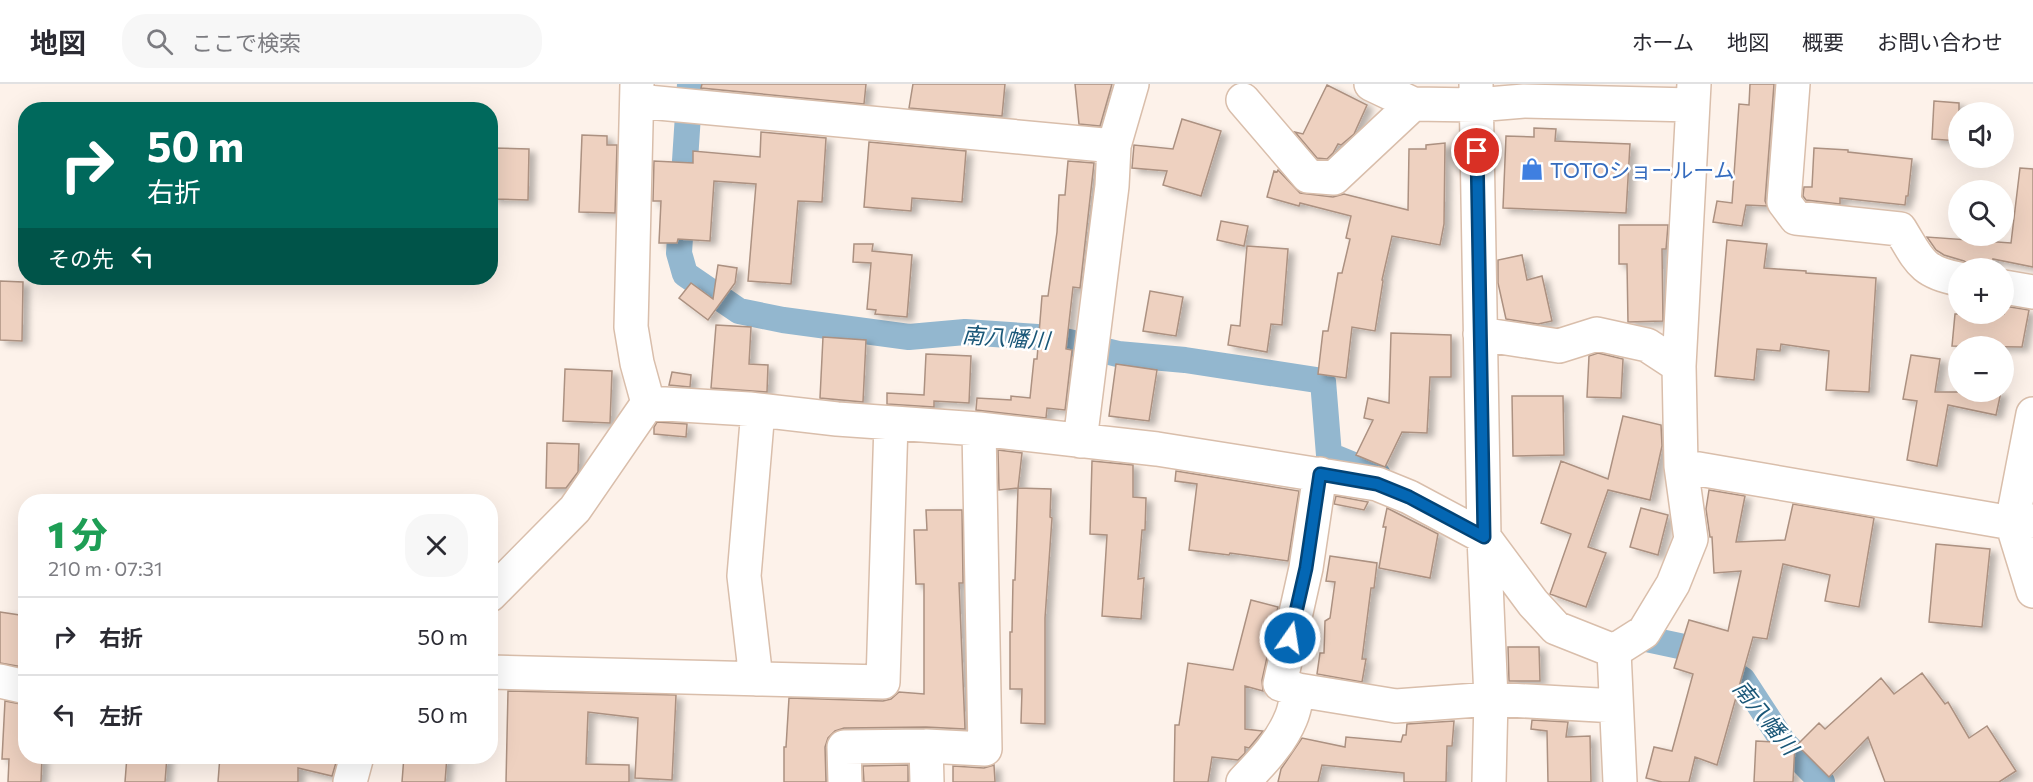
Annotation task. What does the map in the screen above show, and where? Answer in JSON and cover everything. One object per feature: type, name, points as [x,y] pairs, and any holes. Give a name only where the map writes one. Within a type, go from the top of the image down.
[{"type":"street","points":[[1080,441],[1112,186],[1114,147],[1132,84]]},
{"type":"street","points":[[1371,84],[1413,104]]},
{"type":"street","points":[[1793,84],[1784,202],[1796,218],[1900,229],[1919,261],[1937,275],[1948,277]]},
{"type":"street","points":[[498,587],[575,509],[648,403],[637,363],[631,327],[637,92],[691,107],[1114,147]]},
{"type":"street","points":[[1476,94],[1484,537],[1491,699],[1489,782]]},
{"type":"street","points":[[1243,100],[1308,176],[1334,178],[1413,104],[1476,94],[1524,100],[1693,94],[1679,366],[1681,466],[1691,539],[1673,584],[1644,632],[1614,651]]},
{"type":"street","points":[[2014,289],[2033,292]]},
{"type":"street","points":[[1480,334],[1559,346],[1597,334],[1647,345],[1679,366]]},
{"type":"street","points":[[648,403],[979,429],[1157,449],[1377,484],[1409,497],[1484,537],[1533,603],[1556,628],[1614,651]]},
{"type":"street","points":[[756,679],[744,576],[759,410]]},
{"type":"street","points":[[2033,414],[2022,522],[2033,591]]},
{"type":"street","points":[[498,672],[883,682],[891,423]]},
{"type":"street","points":[[845,782],[844,747],[926,746],[985,749],[979,429]]},
{"type":"street","points":[[1681,466],[2022,522]]},
{"type":"street","points":[[1320,474],[1306,568],[1280,684],[1298,690],[1396,706],[1491,699],[1616,706]]},
{"type":"street","points":[[1614,651],[1620,782]]},
{"type":"street","points":[[0,681],[18,685]]},
{"type":"street","points":[[1243,782],[1270,753],[1282,735],[1291,718],[1298,690]]},
{"type":"street","points":[[926,746],[927,782]]},
{"type":"street","points":[[350,782],[355,764]]},
{"type":"building","points":[[702,84],[866,84],[864,104],[701,88]]},
{"type":"building","points":[[913,84],[1005,84],[1002,116],[909,108]]},
{"type":"building","points":[[1075,84],[1112,84],[1100,126],[1079,124]]},
{"type":"building","points":[[1750,84],[1774,84],[1765,201],[1767,206],[1746,205],[1742,226],[1713,222],[1717,201],[1732,203],[1739,104],[1749,105]]},
{"type":"building","points":[[1327,85],[1367,105],[1354,134],[1341,145],[1338,144],[1327,159],[1317,158],[1295,132],[1303,134]]},
{"type":"building","points":[[1934,101],[1948,102],[1948,140],[1932,139]]},
{"type":"building","points":[[1182,119],[1221,131],[1201,196],[1163,185],[1167,171],[1132,168],[1134,145],[1173,149]]},
{"type":"building","points":[[1534,128],[1556,129],[1555,141],[1630,144],[1626,213],[1503,208],[1506,136],[1534,137]]},
{"type":"building","points":[[761,132],[826,138],[822,202],[798,201],[791,284],[748,281],[756,184],[714,181],[710,241],[678,239],[677,243],[659,243],[661,201],[653,201],[654,161],[693,163],[693,151],[760,157]]},
{"type":"building","points":[[582,135],[607,136],[607,145],[617,145],[615,213],[579,212]]},
{"type":"building","points":[[869,142],[966,151],[962,202],[912,198],[911,211],[864,207]]},
{"type":"building","points":[[1445,143],[1444,224],[1440,245],[1392,236],[1382,280],[1375,331],[1352,327],[1346,378],[1318,374],[1323,331],[1328,331],[1338,273],[1342,273],[1350,239],[1346,238],[1351,216],[1267,197],[1274,171],[1278,170],[1300,193],[1333,197],[1344,194],[1408,210],[1409,149],[1426,149],[1426,145]]},
{"type":"building","points":[[498,148],[529,149],[528,200],[498,199]]},
{"type":"building","points":[[1814,148],[1848,150],[1848,152],[1912,159],[1905,205],[1840,198],[1840,204],[1806,200],[1803,196],[1804,187],[1812,187]]},
{"type":"building","points":[[1068,161],[1094,163],[1080,288],[1073,287],[1066,349],[1072,350],[1065,410],[1047,408],[1046,418],[976,410],[977,398],[1011,400],[1011,396],[1030,398],[1034,359],[1037,359],[1042,296],[1048,296],[1057,232],[1059,195],[1065,195]]},
{"type":"building","points":[[2020,168],[2033,169],[2033,267],[2014,263],[2014,258],[1954,258],[1936,250],[1927,237],[1948,238],[1948,246],[2014,246],[2014,218]]},
{"type":"building","points":[[1221,221],[1248,226],[1244,246],[1217,240]]},
{"type":"building","points":[[1619,225],[1668,225],[1666,249],[1662,249],[1663,321],[1628,322],[1627,264],[1619,264]]},
{"type":"building","points":[[1727,240],[1767,244],[1764,268],[1876,278],[1869,392],[1826,390],[1829,351],[1781,344],[1780,351],[1757,349],[1754,380],[1715,376]]},
{"type":"building","points":[[854,244],[873,244],[872,251],[912,255],[907,317],[875,314],[876,310],[867,309],[871,263],[853,262]]},
{"type":"building","points":[[1247,246],[1288,249],[1282,325],[1271,324],[1267,352],[1228,345],[1231,325],[1240,326]]},
{"type":"building","points":[[1522,255],[1527,280],[1542,276],[1552,321],[1538,324],[1506,319],[1498,283],[1498,260]]},
{"type":"building","points":[[718,265],[737,268],[735,283],[708,320],[679,298],[691,283],[713,299]]},
{"type":"building","points":[[0,281],[18,282],[18,285],[23,285],[22,341],[0,340]]},
{"type":"building","points":[[1150,291],[1183,297],[1176,336],[1143,331]]},
{"type":"building","points":[[2014,308],[2029,310],[2022,347],[2014,347],[2014,336],[1953,336],[1954,324],[2014,324]]},
{"type":"building","points":[[716,325],[751,327],[749,364],[768,365],[767,392],[711,388]]},
{"type":"building","points":[[1391,333],[1451,335],[1451,377],[1430,377],[1427,433],[1402,432],[1385,467],[1356,455],[1373,420],[1364,418],[1368,398],[1389,403]]},
{"type":"building","points":[[823,337],[866,340],[863,402],[820,398]]},
{"type":"building","points":[[1598,353],[1623,359],[1621,398],[1587,397],[1589,356]]},
{"type":"building","points":[[926,354],[971,356],[969,403],[934,401],[934,407],[887,404],[887,393],[924,395]]},
{"type":"building","points":[[1911,355],[1940,359],[1935,392],[1948,392],[1948,402],[1999,402],[1996,415],[1948,405],[1937,466],[1907,460],[1917,401],[1903,399]]},
{"type":"building","points":[[1116,364],[1157,370],[1149,421],[1109,416]]},
{"type":"building","points":[[565,369],[612,371],[610,423],[563,421]]},
{"type":"building","points":[[672,372],[691,375],[690,387],[669,385]]},
{"type":"building","points":[[1512,396],[1563,396],[1564,455],[1513,456]]},
{"type":"building","points":[[1623,416],[1661,425],[1662,446],[1650,500],[1608,490],[1588,547],[1606,553],[1586,607],[1550,594],[1571,534],[1541,523],[1561,461],[1608,479]]},
{"type":"building","points":[[657,422],[687,424],[686,437],[654,434]]},
{"type":"building","points":[[547,443],[579,444],[578,472],[566,488],[546,488]]},
{"type":"building","points":[[998,450],[1022,453],[1018,488],[999,490]]},
{"type":"building","points":[[1092,461],[1133,465],[1133,497],[1146,498],[1145,530],[1142,530],[1138,579],[1144,578],[1141,619],[1102,616],[1107,535],[1090,534]]},
{"type":"building","points":[[1176,471],[1299,491],[1288,561],[1189,550],[1197,484],[1175,481]]},
{"type":"building","points":[[1018,488],[1051,489],[1050,517],[1052,518],[1045,618],[1045,724],[1021,723],[1022,689],[1010,689],[1010,632],[1012,632],[1013,580],[1015,580]]},
{"type":"building","points":[[1709,490],[1745,496],[1736,542],[1785,540],[1793,504],[1874,518],[1859,607],[1825,601],[1830,575],[1783,564],[1767,639],[1753,637],[1717,765],[1695,757],[1689,782],[1662,782],[1646,778],[1654,747],[1672,751],[1693,674],[1674,668],[1689,620],[1728,631],[1741,571],[1714,573],[1712,537],[1710,537],[1706,509]]},
{"type":"building","points":[[1336,496],[1368,502],[1364,510],[1334,504]]},
{"type":"building","points":[[1387,508],[1438,534],[1430,578],[1379,568]]},
{"type":"building","points":[[1641,508],[1668,515],[1658,555],[1630,547]]},
{"type":"building","points":[[926,510],[962,510],[963,583],[959,583],[965,729],[844,728],[835,731],[828,738],[825,747],[826,782],[784,782],[784,747],[786,747],[789,698],[883,701],[891,699],[899,692],[924,694],[924,584],[916,584],[914,530],[927,530]]},
{"type":"building","points":[[1936,544],[1990,549],[1982,627],[1929,622]]},
{"type":"building","points":[[1330,556],[1377,563],[1374,588],[1371,588],[1362,659],[1366,659],[1362,682],[1317,674],[1320,653],[1324,653],[1325,621],[1330,618],[1335,582],[1326,581]]},
{"type":"building","points":[[1251,600],[1278,607],[1262,680],[1263,691],[1245,686],[1245,729],[1263,731],[1249,748],[1245,747],[1245,753],[1238,760],[1212,757],[1208,782],[1174,782],[1175,725],[1179,725],[1188,663],[1233,670]]},
{"type":"building","points":[[0,612],[18,615],[18,666],[0,663]]},
{"type":"building","points":[[1508,647],[1539,647],[1540,681],[1509,681]]},
{"type":"building","points":[[1922,673],[1945,704],[1948,702],[1969,738],[1987,726],[2016,771],[1999,782],[1885,782],[1868,737],[1829,777],[1797,745],[1819,723],[1825,729],[1881,678],[1894,694]]},
{"type":"building","points":[[508,691],[676,695],[672,780],[635,778],[638,718],[588,712],[586,764],[629,765],[629,782],[506,782]]},
{"type":"building","points":[[5,701],[18,703],[18,764],[42,764],[41,782],[8,782],[9,759],[2,759]]},
{"type":"building","points":[[1532,720],[1568,722],[1566,737],[1590,736],[1591,782],[1548,782],[1547,731],[1531,729]]},
{"type":"building","points":[[1454,721],[1452,746],[1447,746],[1446,782],[1404,782],[1404,773],[1322,765],[1318,782],[1278,782],[1281,769],[1302,738],[1345,747],[1346,737],[1401,742],[1403,735],[1406,735],[1407,724]]},
{"type":"building","points":[[1756,741],[1795,743],[1793,782],[1754,782]]},
{"type":"building","points":[[126,764],[166,764],[165,782],[125,782]]},
{"type":"building","points":[[219,764],[336,764],[332,776],[298,768],[298,782],[218,782]]},
{"type":"building","points":[[403,764],[446,764],[445,782],[402,782]]},
{"type":"building","points":[[908,765],[908,782],[864,782],[863,766]]},
{"type":"building","points":[[994,765],[995,782],[953,782],[953,766],[984,768]]},
{"type":"waterway","name":"南八幡川","points":[[690,84],[679,253],[685,274],[739,311],[783,320],[909,337],[965,332],[1052,338],[1118,354],[1185,360],[1323,381],[1329,455],[1378,475]]},
{"type":"waterway","name":"南八幡川","points":[[1637,637],[1684,647],[1743,680],[1784,743],[1822,782]]},
{"type":"place","name":"TOTOショールーム","points":[[1532,169]]},
{"type":"route","points":[[1290,638],[1306,568],[1320,474],[1377,484],[1409,497],[1484,537],[1477,151]]}]
